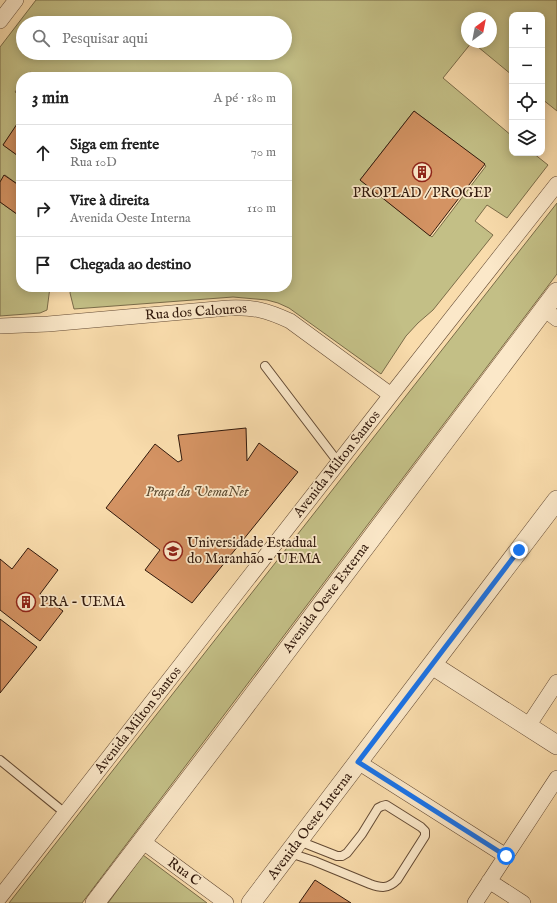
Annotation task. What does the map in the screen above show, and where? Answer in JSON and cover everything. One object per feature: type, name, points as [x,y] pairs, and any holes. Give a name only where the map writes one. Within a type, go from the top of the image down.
[{"type":"street","points":[[0,21],[16,0]]},
{"type":"street","name":"Avenida Milton Santos","points":[[0,897],[338,462],[557,184]]},
{"type":"street","name":"Avenida Oeste Externa","points":[[94,903],[550,314],[557,292]]},
{"type":"street","name":"Rua dos Calouros","points":[[0,326],[48,324],[245,307],[274,313],[290,321],[391,395]]},
{"type":"street","name":"Avenida Oeste Interna","points":[[251,903],[557,500]]},
{"type":"street","points":[[432,665],[557,745]]},
{"type":"street","points":[[528,726],[557,682]]},
{"type":"street","points":[[358,762],[506,856]]},
{"type":"street","points":[[475,903],[557,778]]},
{"type":"street","name":"Rua C","points":[[142,841],[226,903]]},
{"type":"street","points":[[490,881],[524,903]]},
{"type":"lane","points":[[266,366],[338,462]]},
{"type":"lane","points":[[0,760],[65,813]]},
{"type":"lane","points":[[386,805],[421,827],[425,832],[425,836],[397,880],[388,887],[376,887],[314,861],[294,847],[342,856],[347,853],[362,834],[378,808],[386,805]]},
{"type":"lane","points":[[334,869],[337,856]]},
{"type":"shaded area","points":[[36,0],[557,0],[557,111],[545,101],[545,12],[509,12],[509,73],[479,48],[497,48],[497,12],[461,12],[461,48],[467,48],[443,78],[509,133],[509,156],[537,156],[548,165],[507,218],[487,205],[475,221],[493,235],[433,310],[406,336],[381,374],[289,308],[267,300],[233,297],[74,309],[70,292],[292,292],[292,72],[16,72],[16,126],[3,145],[16,154],[16,183],[5,175],[0,182],[0,47],[16,26],[16,60],[292,60],[292,16],[24,16]],"holes":[[[414,111],[486,166],[432,237],[360,180]]]},
{"type":"shaded area","points":[[0,202],[16,213],[16,292],[49,292],[47,310],[40,313],[0,316]]},
{"type":"shaded area","points":[[557,203],[557,274],[82,903],[9,903]]},
{"type":"shaded area","points":[[143,855],[207,903],[108,903]]},
{"type":"building","name":"PROPLAD / PROGEP","points":[[414,111],[485,164],[430,236],[360,180]]},
{"type":"building","points":[[16,126],[16,154],[3,145]]},
{"type":"building","points":[[4,175],[16,183],[16,213],[0,202],[0,182]]},
{"type":"building","points":[[246,428],[247,461],[259,443],[298,472],[192,603],[145,570],[160,550],[106,508],[155,444],[178,462],[182,460],[178,435]]},
{"type":"building","name":"PRA - UEMA","points":[[28,548],[58,570],[40,594],[63,611],[40,641],[0,610],[0,559],[12,569]]},
{"type":"building","points":[[0,619],[37,647],[0,693]]},
{"type":"building","points":[[315,880],[351,903],[299,903]]},
{"type":"place","name":"PROPLAD / PROGEP","points":[[422,172]]},
{"type":"place","name":"Universidade Estadual do Maranhão - UEMA","points":[[173,551]]},
{"type":"place","name":"PRA - UEMA","points":[[26,602]]},
{"type":"route","points":[[506,856],[358,762],[519,550]]},
{"type":"park label","name":"Praça da UemaNet","points":[[197,492]]}]
